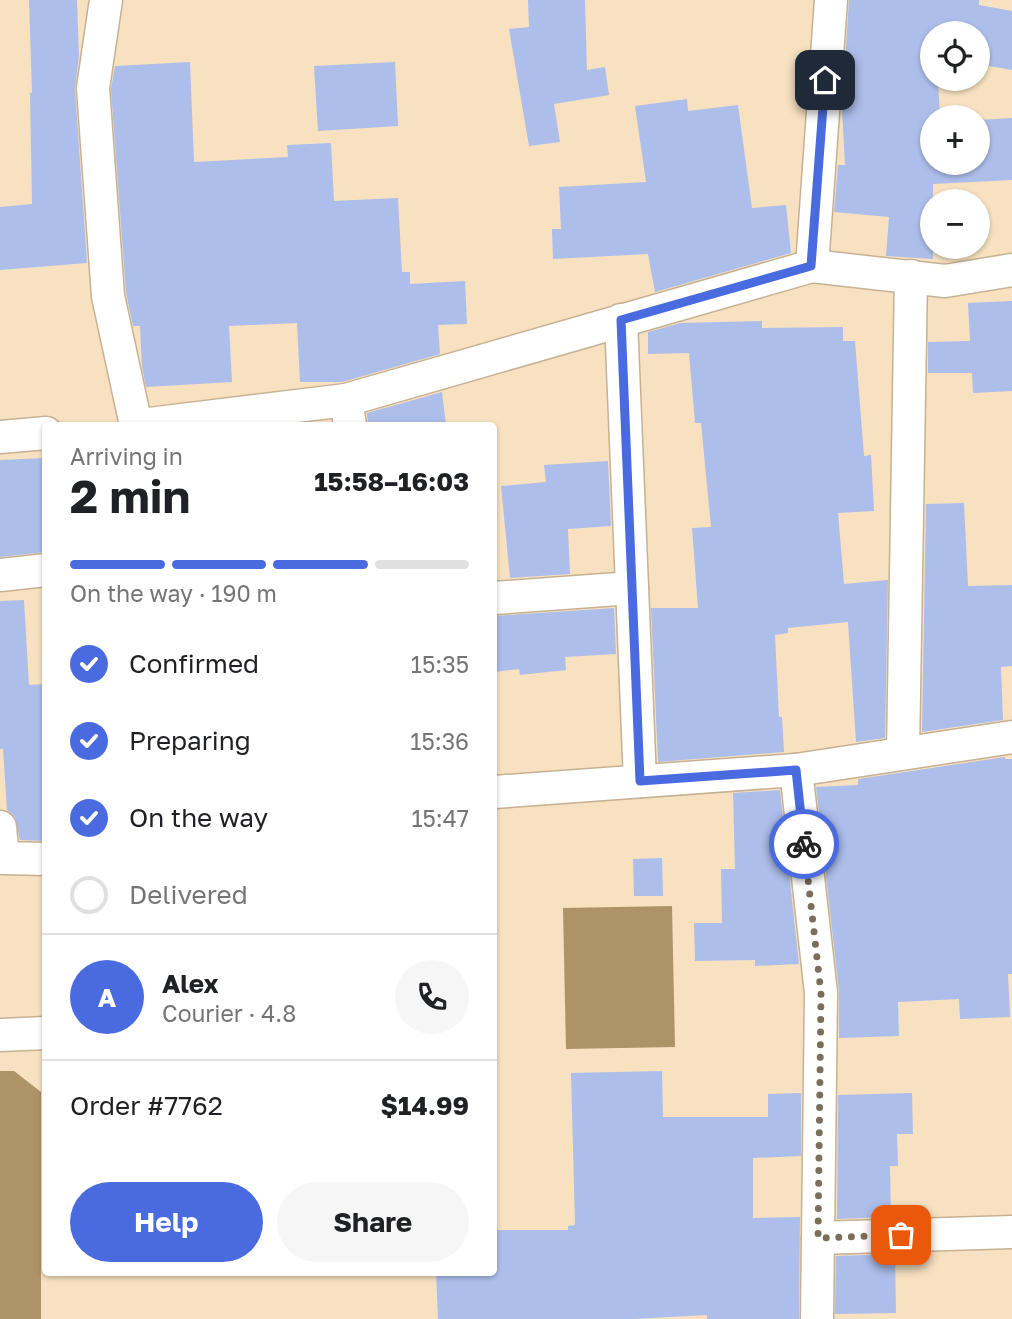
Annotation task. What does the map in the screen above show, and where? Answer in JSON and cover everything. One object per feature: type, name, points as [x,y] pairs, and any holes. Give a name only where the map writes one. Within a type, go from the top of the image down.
[{"type":"street","points":[[106,0],[93,88],[108,296],[138,422]]},
{"type":"street","points":[[811,266],[831,0]]},
{"type":"street","points":[[191,422],[348,413],[621,320],[811,266],[945,281],[1012,270]]},
{"type":"street","points":[[903,753],[911,276]]},
{"type":"street","points":[[621,320],[640,781]]},
{"type":"street","points":[[0,436],[42,433]]},
{"type":"street","points":[[0,575],[42,570]]},
{"type":"street","points":[[497,598],[632,588]]},
{"type":"street","points":[[497,792],[796,770],[1012,737]]},
{"type":"street","points":[[796,770],[821,993],[817,1319]]},
{"type":"street","points":[[0,827],[3,859],[42,859]]},
{"type":"street","points":[[0,1035],[42,1033]]},
{"type":"street","points":[[818,1238],[1012,1231]]},
{"type":"shaded area","points":[[672,906],[675,1047],[566,1049],[563,908]]},
{"type":"shaded area","points":[[0,1071],[14,1071],[41,1092],[41,1319],[0,1319]]},
{"type":"building","points":[[29,0],[77,0],[79,56],[75,89],[87,263],[0,270],[0,207],[32,204]]},
{"type":"building","points":[[528,0],[585,0],[587,70],[605,67],[609,95],[554,104],[560,142],[529,146],[509,29],[529,27]]},
{"type":"building","points":[[849,0],[979,0],[979,5],[1012,11],[1012,70],[990,66],[990,21],[920,21],[920,91],[939,91],[939,105],[920,105],[920,175],[990,175],[990,119],[1012,118],[1012,180],[933,184],[933,189],[920,189],[920,258],[886,256],[889,217],[834,212],[838,165],[845,165],[842,109]]},
{"type":"building","points":[[190,62],[194,162],[288,157],[287,145],[331,143],[334,201],[398,198],[402,272],[410,272],[410,284],[465,281],[467,324],[438,325],[440,354],[342,382],[300,382],[297,323],[229,326],[232,382],[146,387],[140,326],[133,326],[126,293],[111,89],[115,66]]},
{"type":"building","points":[[395,62],[398,126],[318,131],[314,66]]},
{"type":"building","points":[[687,99],[688,111],[738,105],[752,208],[786,205],[791,253],[655,292],[648,254],[553,259],[552,229],[561,229],[559,187],[646,182],[635,106]]},
{"type":"building","points":[[1012,301],[1012,391],[973,393],[972,373],[928,373],[928,342],[970,341],[968,303]]},
{"type":"building","points":[[762,321],[762,328],[843,327],[843,341],[855,341],[864,456],[871,455],[874,511],[838,513],[844,584],[888,580],[885,738],[856,742],[848,622],[788,628],[788,633],[775,635],[779,717],[782,717],[784,752],[658,762],[651,608],[698,608],[692,528],[711,527],[701,423],[695,423],[689,353],[648,354],[648,332],[681,323]]},
{"type":"building","points":[[442,392],[446,422],[368,422],[367,413]]},
{"type":"building","points":[[42,458],[42,552],[0,557],[0,460]]},
{"type":"building","points":[[608,461],[611,526],[568,529],[570,574],[510,578],[501,486],[546,482],[544,465]]},
{"type":"building","points":[[964,503],[968,586],[1012,585],[1012,666],[1001,667],[1003,720],[922,732],[926,504]]},
{"type":"building","points":[[24,600],[29,685],[42,684],[42,841],[20,840],[15,817],[7,810],[3,749],[0,749],[0,601]]},
{"type":"building","points":[[614,608],[616,654],[565,657],[566,670],[520,675],[519,669],[497,672],[497,616]]},
{"type":"building","points":[[1005,757],[1012,759],[1012,974],[1008,974],[1010,1017],[960,1019],[959,999],[898,1002],[899,1036],[839,1038],[839,991],[816,787],[858,785],[858,779]]},
{"type":"building","points":[[780,790],[799,964],[755,966],[755,960],[695,961],[694,923],[722,923],[721,869],[735,869],[733,793]]},
{"type":"building","points":[[662,858],[663,896],[634,896],[633,859]]},
{"type":"building","points":[[662,1071],[663,1117],[768,1117],[768,1094],[801,1093],[801,1156],[753,1158],[753,1218],[800,1217],[799,1319],[707,1319],[707,1315],[634,1319],[438,1319],[436,1276],[497,1276],[497,1230],[568,1230],[568,1226],[575,1225],[571,1073]]},
{"type":"building","points":[[912,1093],[913,1134],[897,1134],[898,1166],[890,1166],[891,1217],[837,1219],[838,1095]]},
{"type":"building","points":[[895,1254],[896,1313],[835,1314],[836,1256]]},
{"type":"way so far","points":[[804,844],[821,993],[818,1238],[901,1235]]},
{"type":"route","points":[[804,844],[796,770],[640,781],[621,320],[811,266],[825,80]]}]
